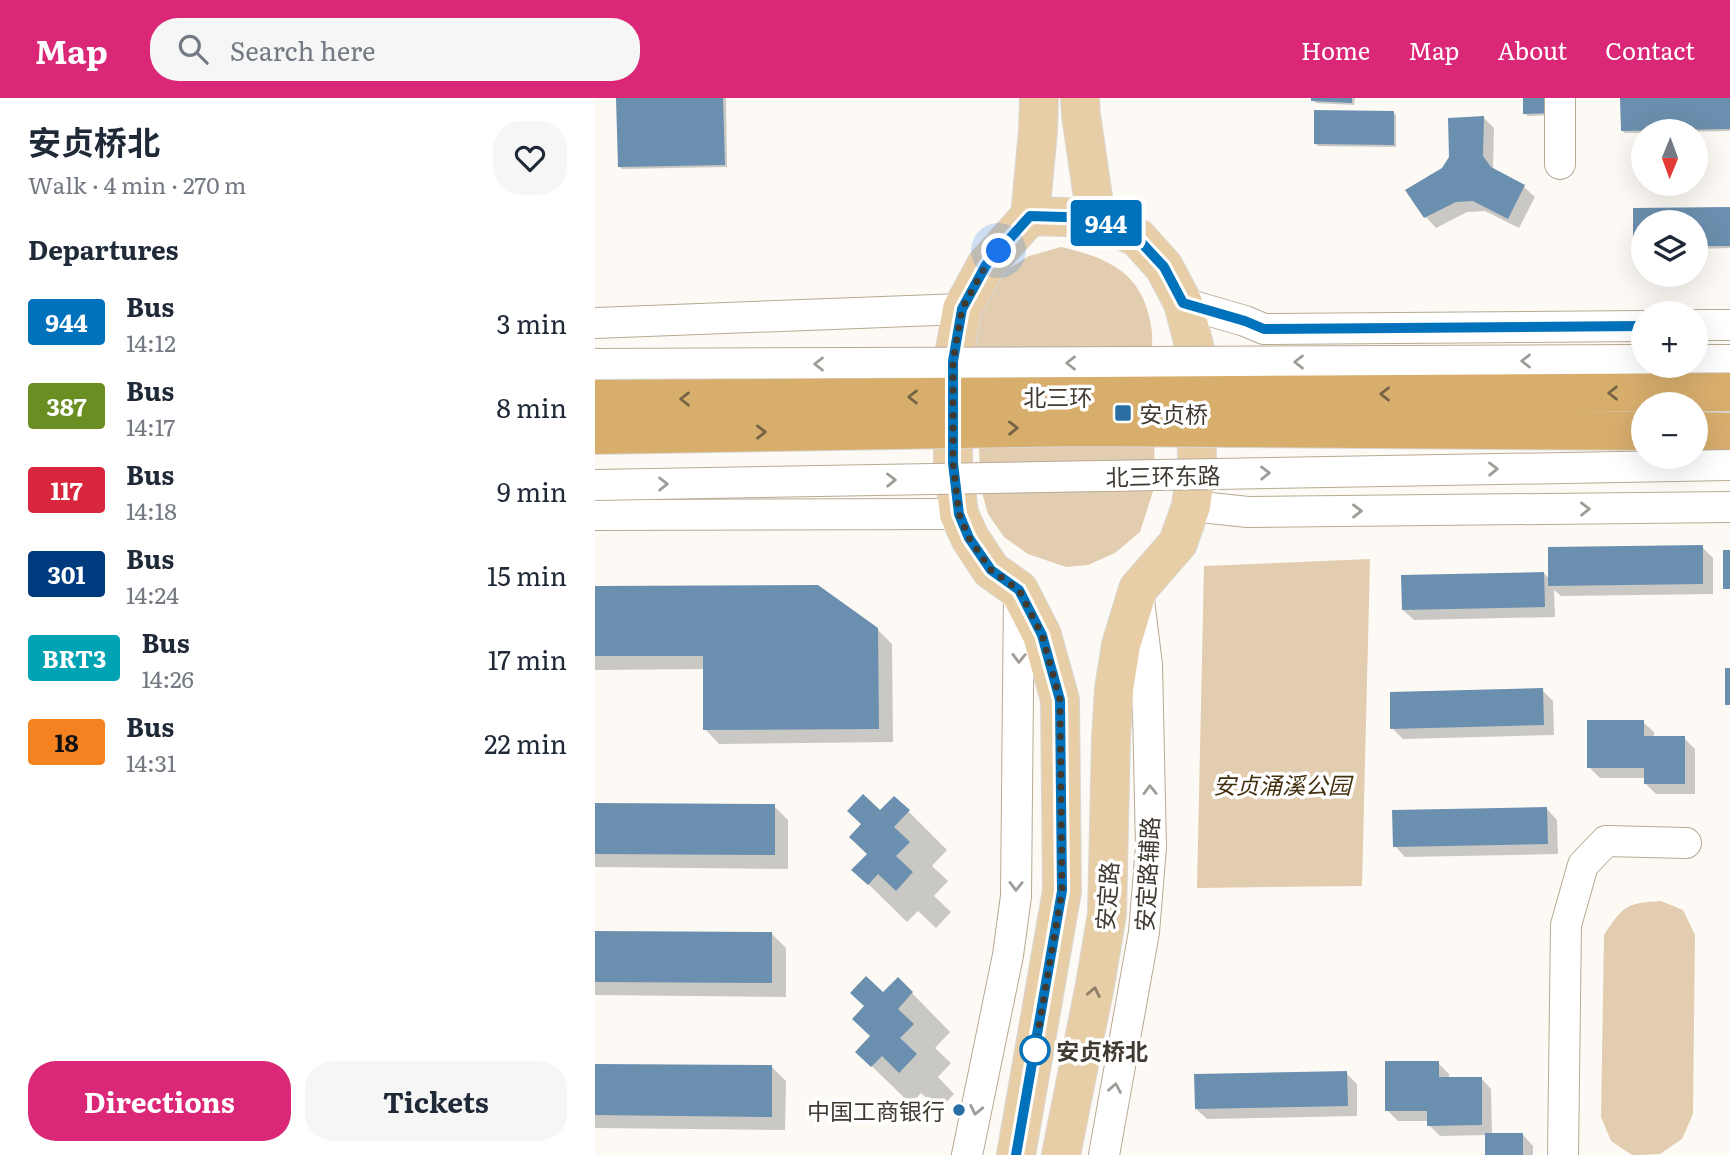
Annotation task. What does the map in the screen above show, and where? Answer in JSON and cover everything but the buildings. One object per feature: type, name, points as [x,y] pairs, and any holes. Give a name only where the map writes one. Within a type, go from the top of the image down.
[{"type":"highway","name":"北三环","points":[[595,400],[1730,392]]},
{"type":"highway","name":"北三环","points":[[595,435],[1083,427],[1631,431]]},
{"type":"highway","points":[[1708,432],[1730,432]]},
{"type":"main road","points":[[1019,590],[991,570],[969,538],[959,514],[953,463],[953,361],[962,309],[986,265],[1030,216],[1039,98]]},
{"type":"main road","points":[[1082,104],[1096,218]]},
{"type":"main road","points":[[1030,216],[1096,218],[1137,238],[1164,267],[1183,303],[1195,349],[1197,462],[1191,506],[1178,543],[1138,589]]},
{"type":"main road","name":"安定路","points":[[1061,1155],[1107,914],[1114,689],[1124,633],[1138,589]]},
{"type":"main road","name":"安定路","points":[[1016,1155],[1062,891],[1060,700],[1042,635],[1019,590]]},
{"type":"street","points":[[1560,98],[1560,164]]},
{"type":"street","points":[[1183,303],[1264,329],[1631,326]]},
{"type":"street","points":[[595,323],[962,309]]},
{"type":"street","points":[[1708,325],[1730,325]]},
{"type":"street","points":[[595,364],[1631,360]]},
{"type":"street","points":[[1708,360],[1730,360]]},
{"type":"street","name":"北三环东路","points":[[595,485],[1730,465]]},
{"type":"street","points":[[1191,506],[1248,512],[1730,507]]},
{"type":"street","points":[[595,515],[959,514]]},
{"type":"street","name":"安定路辅路","points":[[1104,1155],[1144,932],[1151,846],[1147,664],[1138,589]]},
{"type":"street","points":[[967,1155],[1008,955],[1016,896],[1019,590]]},
{"type":"street","points":[[1563,1155],[1566,925],[1583,865],[1606,841],[1686,843]]},
{"type":"green space","points":[[1061,247],[1111,264],[1134,283],[1142,296],[1152,332],[1155,485],[1140,532],[1115,553],[1088,565],[1066,567],[1028,554],[1004,537],[988,514],[981,489],[973,331],[987,293],[1003,272],[1029,256]]},
{"type":"green space","name":"安贞涌溪公园","points":[[1370,559],[1362,886],[1197,888],[1204,566]]},
{"type":"green space","points":[[1661,901],[1683,910],[1695,935],[1693,1114],[1682,1139],[1660,1154],[1632,1155],[1611,1141],[1601,1117],[1604,935],[1626,908],[1640,903]]},
{"type":"bus line","name":"944","points":[[1016,1155],[1062,891],[1060,700],[1042,635],[1019,590],[991,570],[969,538],[959,514],[953,463],[953,361],[962,309],[986,265],[1030,216],[1096,218],[1137,238],[1164,267],[1183,303],[1264,329],[1631,326]]},
{"type":"place","name":"安贞桥","points":[[1123,413]]},
{"type":"place","name":"安贞桥北","points":[[1035,1050]]},
{"type":"place","name":"中国工商银行","points":[[959,1110]]},
{"type":"route","points":[[999,251],[986,265],[962,309],[953,361],[953,463],[959,514],[969,538],[991,570],[1019,590],[1042,635],[1060,700],[1062,891],[1035,1050]]}]
